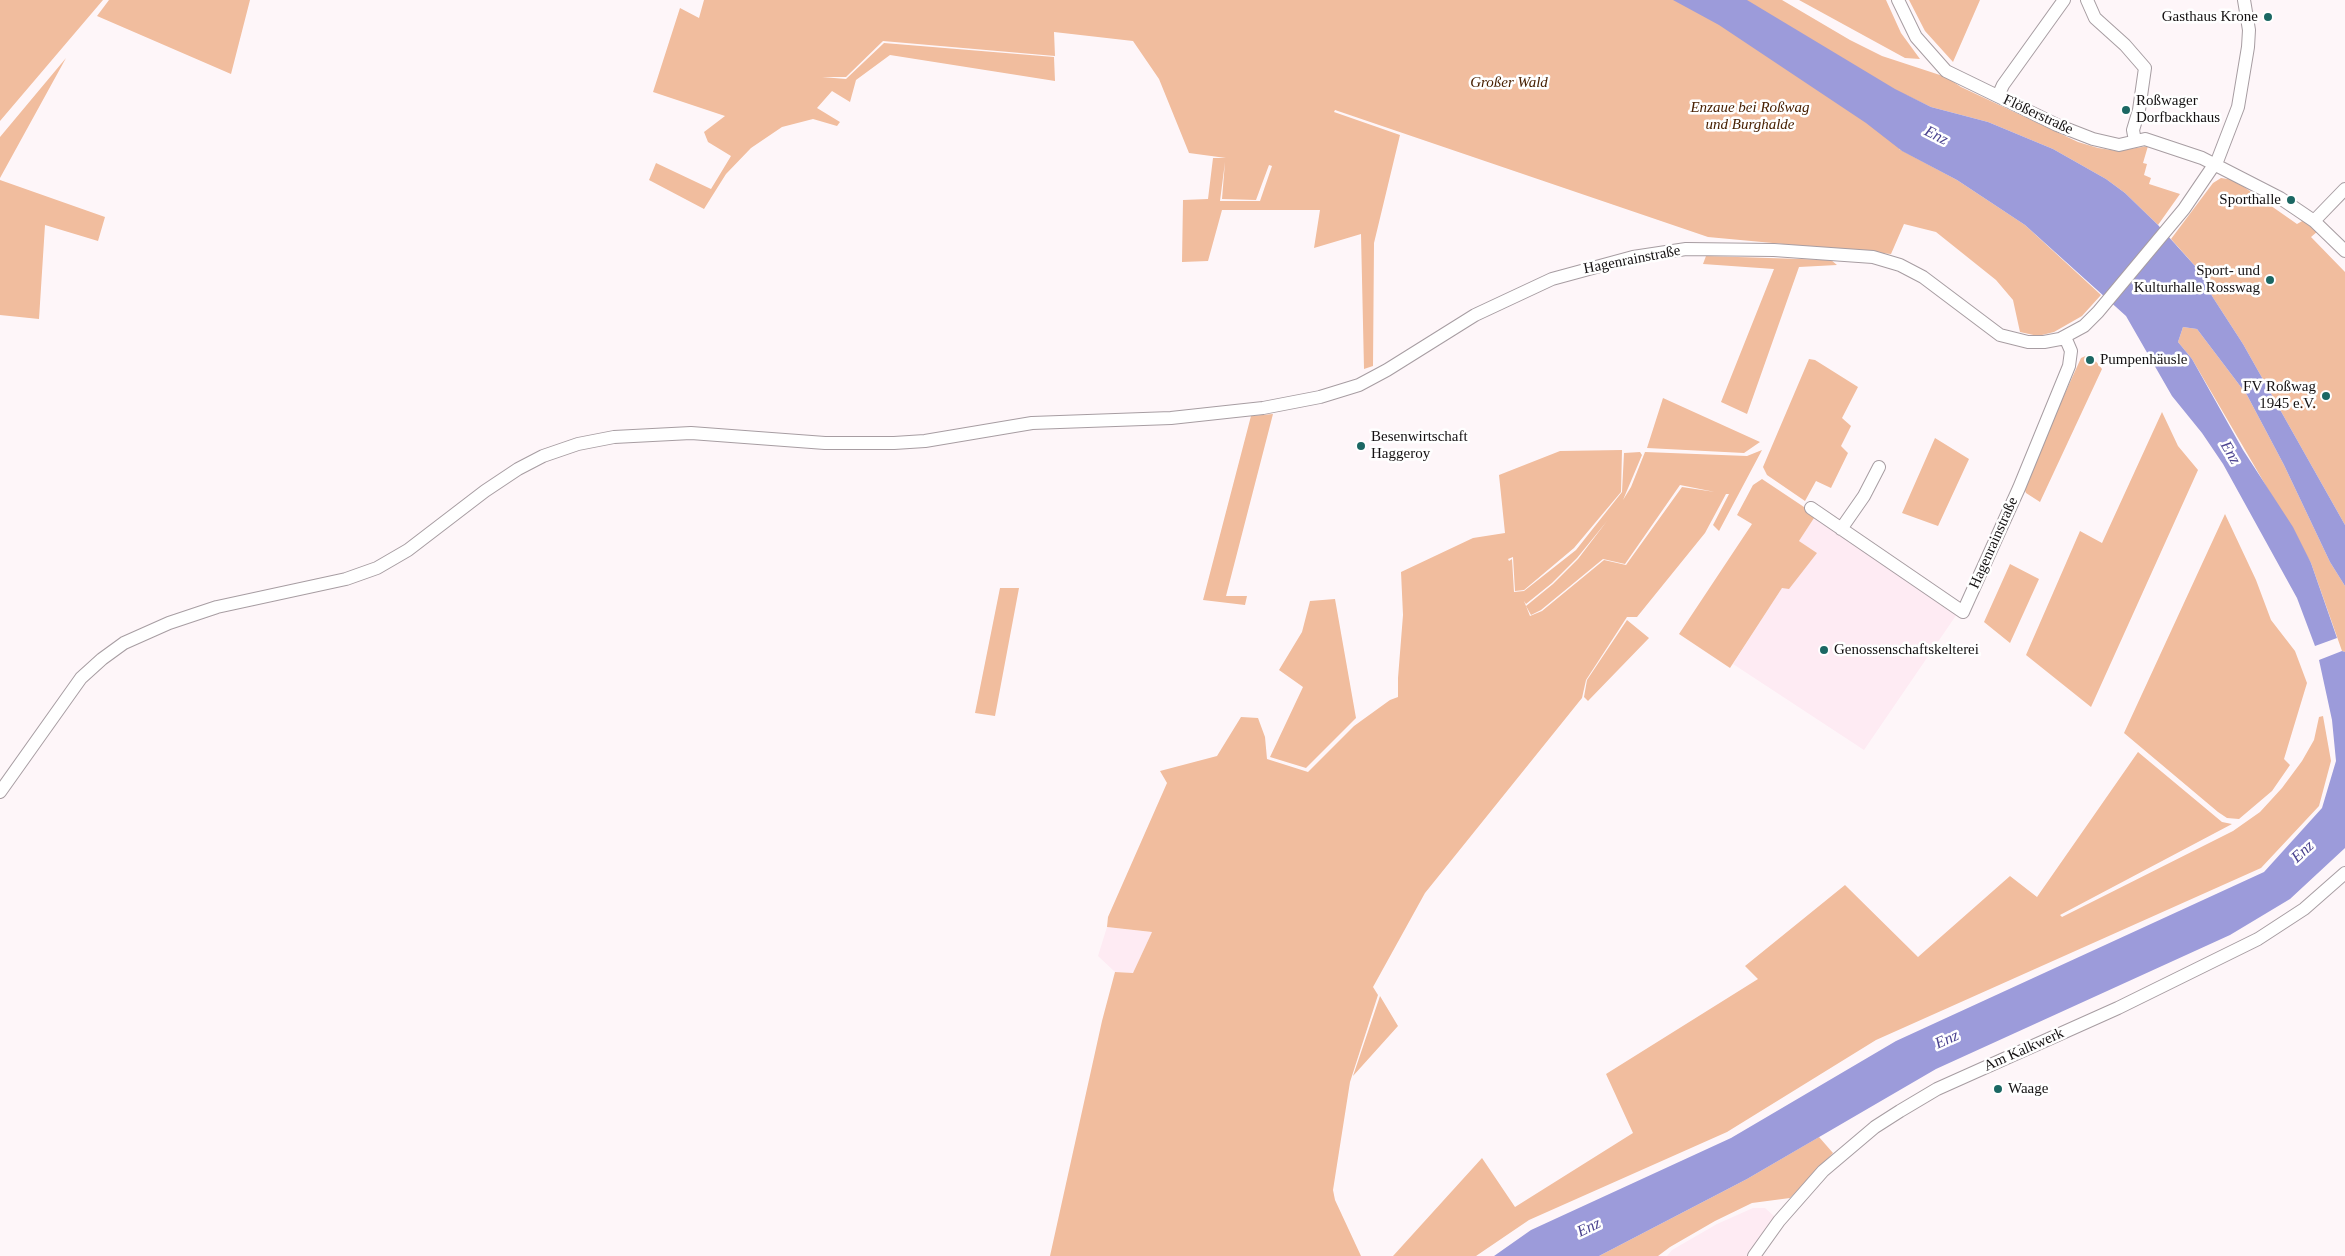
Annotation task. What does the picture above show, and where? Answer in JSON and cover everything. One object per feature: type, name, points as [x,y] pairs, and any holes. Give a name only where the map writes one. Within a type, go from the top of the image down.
[{"type":"street","name":"Flößerstraße","points":[[1898,0],[1916,37],[1946,71],[2057,125],[2093,140],[2114,145],[2147,139],[2215,164],[2280,198],[2314,222],[2345,251]]},
{"type":"street","points":[[1998,96],[2003,85],[2064,0]]},
{"type":"street","points":[[2087,0],[2095,18],[2125,45],[2145,68],[2139,110],[2133,130],[2135,141]]},
{"type":"street","points":[[2065,337],[2084,326],[2098,312],[2171,225],[2215,164],[2233,123],[2242,85],[2249,30],[2244,0]]},
{"type":"street","points":[[2314,222],[2345,189]]},
{"type":"street","name":"Hagenrainstraße","points":[[0,792],[81,678],[102,658],[124,643],[169,623],[210,609],[346,579],[377,568],[413,547],[505,477],[532,461],[562,448],[606,438],[676,433],[825,443],[911,442],[1032,423],[1171,418],[1263,408],[1320,397],[1359,385],[1388,370],[1475,315],[1552,279],[1606,263],[1674,250],[1783,251],[1854,254],[1879,258],[1900,265],[1923,277],[2000,335],[2016,340],[2038,343],[2065,337],[2071,350],[2069,366],[2019,488],[1963,612],[1811,508]]},
{"type":"street","points":[[1841,529],[1864,496],[1879,467]]},
{"type":"street","name":"Am Kalkwerk","points":[[1754,1256],[1779,1221],[1823,1171],[1869,1132],[1900,1111],[1937,1089],[2118,1008],[2251,943],[2294,916],[2345,873]]},
{"type":"shaded area","points":[[1816,515],[1957,614],[1864,750],[1733,664],[1782,588],[1817,553],[1799,541]]},
{"type":"shaded area","points":[[1107,927],[1152,932],[1133,973],[1115,972],[1098,956]]},
{"type":"shaded area","points":[[1753,1208],[1765,1208],[1775,1217],[1747,1256],[1667,1256],[1672,1250],[1717,1224]]},
{"type":"green space","points":[[0,0],[103,0],[0,121]]},
{"type":"green space","points":[[109,0],[250,0],[231,74],[97,16]]},
{"type":"green space","name":"Enzaue bei Roßwag und Burghalde","points":[[704,0],[1782,0],[1850,40],[1882,56],[1946,77],[1961,87],[2078,142],[2118,151],[2148,146],[2143,163],[2147,164],[2144,175],[2151,178],[2149,184],[2180,194],[2158,225],[2125,193],[2106,179],[2053,149],[1988,122],[1931,107],[1906,95],[1899,149],[1957,180],[2025,225],[2101,295],[2082,316],[2054,332],[2038,336],[2020,332],[2013,300],[1996,280],[1936,232],[1904,224],[1891,254],[1708,237],[1335,110],[1334,112],[1400,135],[1374,243],[1373,366],[1364,369],[1361,234],[1314,248],[1320,210],[1222,210],[1208,261],[1182,262],[1183,200],[1208,199],[1213,158],[1226,158],[1189,153],[1159,79],[1133,41],[1054,32],[1055,56],[883,41],[846,77],[822,77],[846,79],[884,43],[1054,57],[1055,81],[890,55],[856,80],[850,102],[832,91],[817,108],[840,122],[837,126],[813,119],[782,127],[751,148],[726,174],[704,209],[649,180],[656,163],[711,189],[731,156],[708,142],[704,132],[725,116],[653,92],[680,8],[699,18]],"holes":[[[1225,162],[1222,199],[1256,200],[1269,165],[1272,166],[1260,201],[1220,201]]]},
{"type":"green space","points":[[1799,0],[1886,0],[1901,33],[1920,59],[1905,58]]},
{"type":"green space","points":[[1909,0],[1980,0],[1953,62],[1925,31]]},
{"type":"green space","points":[[66,58],[0,178],[0,137]]},
{"type":"green space","points":[[2221,178],[2234,180],[2297,224],[2304,220],[2318,231],[2311,237],[2345,272],[2345,525],[2243,344],[2212,296],[2204,276],[2171,239],[2213,183]]},
{"type":"green space","points":[[0,180],[105,217],[98,241],[45,225],[39,319],[0,315]]},
{"type":"green space","points":[[1706,256],[1831,260],[1837,265],[1799,267],[1747,414],[1721,402],[1774,269],[1703,264]]},
{"type":"green space","points":[[2183,327],[2197,329],[2247,395],[2284,465],[2330,562],[2345,586],[2345,652],[2342,651],[2311,563],[2192,359],[2178,342]]},
{"type":"green space","points":[[2090,354],[2102,369],[2040,502],[2026,493],[2023,486],[2081,358]]},
{"type":"green space","points":[[1809,359],[1815,360],[1858,387],[1842,418],[1851,426],[1841,446],[1848,453],[1831,488],[1816,481],[1805,501],[1767,475],[1763,467]]},
{"type":"green space","points":[[1663,398],[1760,442],[1744,453],[1647,448]]},
{"type":"green space","points":[[2162,412],[2178,446],[2198,470],[2091,707],[2026,655],[2080,531],[2102,543]]},
{"type":"green space","points":[[1273,414],[1226,596],[1247,596],[1245,605],[1203,600],[1251,416]]},
{"type":"green space","points":[[1935,438],[1969,459],[1938,526],[1902,513]]},
{"type":"green space","points":[[1622,450],[1621,492],[1574,548],[1524,590],[1515,591],[1513,557],[1508,559],[1509,561],[1512,559],[1514,592],[1524,591],[1576,550],[1622,492],[1624,453],[1640,452],[1642,455],[1623,500],[1631,487],[1645,452],[1747,456],[1762,450],[1719,531],[1713,525],[1729,494],[1726,494],[1705,533],[1637,617],[1627,617],[1586,680],[1582,698],[1425,893],[1373,987],[1378,995],[1350,1082],[1333,1190],[1335,1200],[1361,1256],[1050,1256],[1102,1021],[1115,972],[1133,973],[1152,932],[1107,927],[1108,917],[1167,783],[1160,771],[1217,756],[1241,717],[1258,718],[1265,737],[1267,759],[1308,772],[1354,726],[1390,700],[1398,697],[1403,615],[1401,572],[1473,538],[1505,533],[1499,475],[1560,451]],"holes":[[[1680,485],[1715,492],[1682,487],[1626,565],[1604,560],[1542,611],[1530,616],[1526,606],[1531,615],[1541,610],[1603,559],[1625,564]],[[1607,521],[1578,559],[1553,584],[1526,606],[1524,601],[1526,604],[1552,583],[1577,558]]]},
{"type":"green space","points":[[1762,479],[1816,515],[1799,541],[1817,553],[1789,589],[1782,588],[1730,668],[1679,634],[1752,524],[1737,515],[1753,485]]},
{"type":"green space","points":[[2225,514],[2256,580],[2271,620],[2295,651],[2307,683],[2284,759],[2290,765],[2272,791],[2239,819],[2227,818],[2218,812],[2124,733]]},
{"type":"green space","points":[[2010,564],[2039,579],[2010,643],[1984,622]]},
{"type":"green space","points":[[1000,588],[1019,588],[995,716],[975,713]]},
{"type":"green space","points":[[1335,599],[1356,718],[1306,768],[1270,757],[1303,687],[1279,670],[1302,632],[1310,601]]},
{"type":"green space","points":[[1627,620],[1649,638],[1588,701],[1584,697],[1587,680]]},
{"type":"green space","points":[[2323,716],[2331,761],[2319,806],[2261,868],[1876,1040],[1727,1132],[1529,1220],[1476,1256],[1393,1256],[1482,1158],[1515,1207],[1633,1133],[1606,1074],[1758,979],[1745,966],[1845,885],[1918,957],[2010,876],[2037,897],[2138,752],[2222,822],[2232,824],[2060,915],[2062,917],[2233,831],[2260,812],[2282,788],[2302,761],[2314,740],[2319,717]]},
{"type":"green space","points":[[1380,996],[1398,1026],[1353,1076]]},
{"type":"green space","points":[[1819,1137],[1833,1153],[1790,1198],[1752,1203],[1715,1221],[1658,1256],[1599,1256],[1747,1179]]},
{"type":"water","name":"Enz","points":[[1673,0],[1747,0],[1895,89],[1931,107],[1988,122],[2053,149],[2106,179],[2125,193],[2158,225],[2204,276],[2212,296],[2243,344],[2345,525],[2345,586],[2330,562],[2284,465],[2247,395],[2197,329],[2183,327],[2178,342],[2192,359],[2243,450],[2293,527],[2311,563],[2337,638],[2315,646],[2297,598],[2223,464],[2202,433],[2172,396],[2126,316],[2025,225],[1957,180],[1902,151],[1866,123],[1719,25]]},
{"type":"water","name":"Enz","points":[[2342,651],[2345,652],[2345,848],[2290,899],[2230,935],[1936,1069],[1747,1179],[1599,1256],[1494,1256],[1531,1230],[1731,1138],[1896,1041],[2264,872],[2322,808],[2336,761],[2332,720],[2319,660]]},
{"type":"place","name":"Gasthaus Krone","points":[[2268,17]]},
{"type":"place","name":"Roßwager Dorfbackhaus","points":[[2126,110]]},
{"type":"place","name":"Sporthalle","points":[[2291,200]]},
{"type":"place","name":"Sport- und Kulturhalle Rosswag","points":[[2270,280]]},
{"type":"place","name":"Pumpenhäusle","points":[[2090,360]]},
{"type":"place","name":"FV Roßwag 1945 e.V.","points":[[2326,396]]},
{"type":"place","name":"Besenwirtschaft Haggeroy","points":[[1361,446]]},
{"type":"place","name":"Genossenschaftskelterei","points":[[1824,650]]},
{"type":"place","name":"Waage","points":[[1998,1089]]},
{"type":"park label","name":"Großer Wald","points":[[1509,83]]}]
